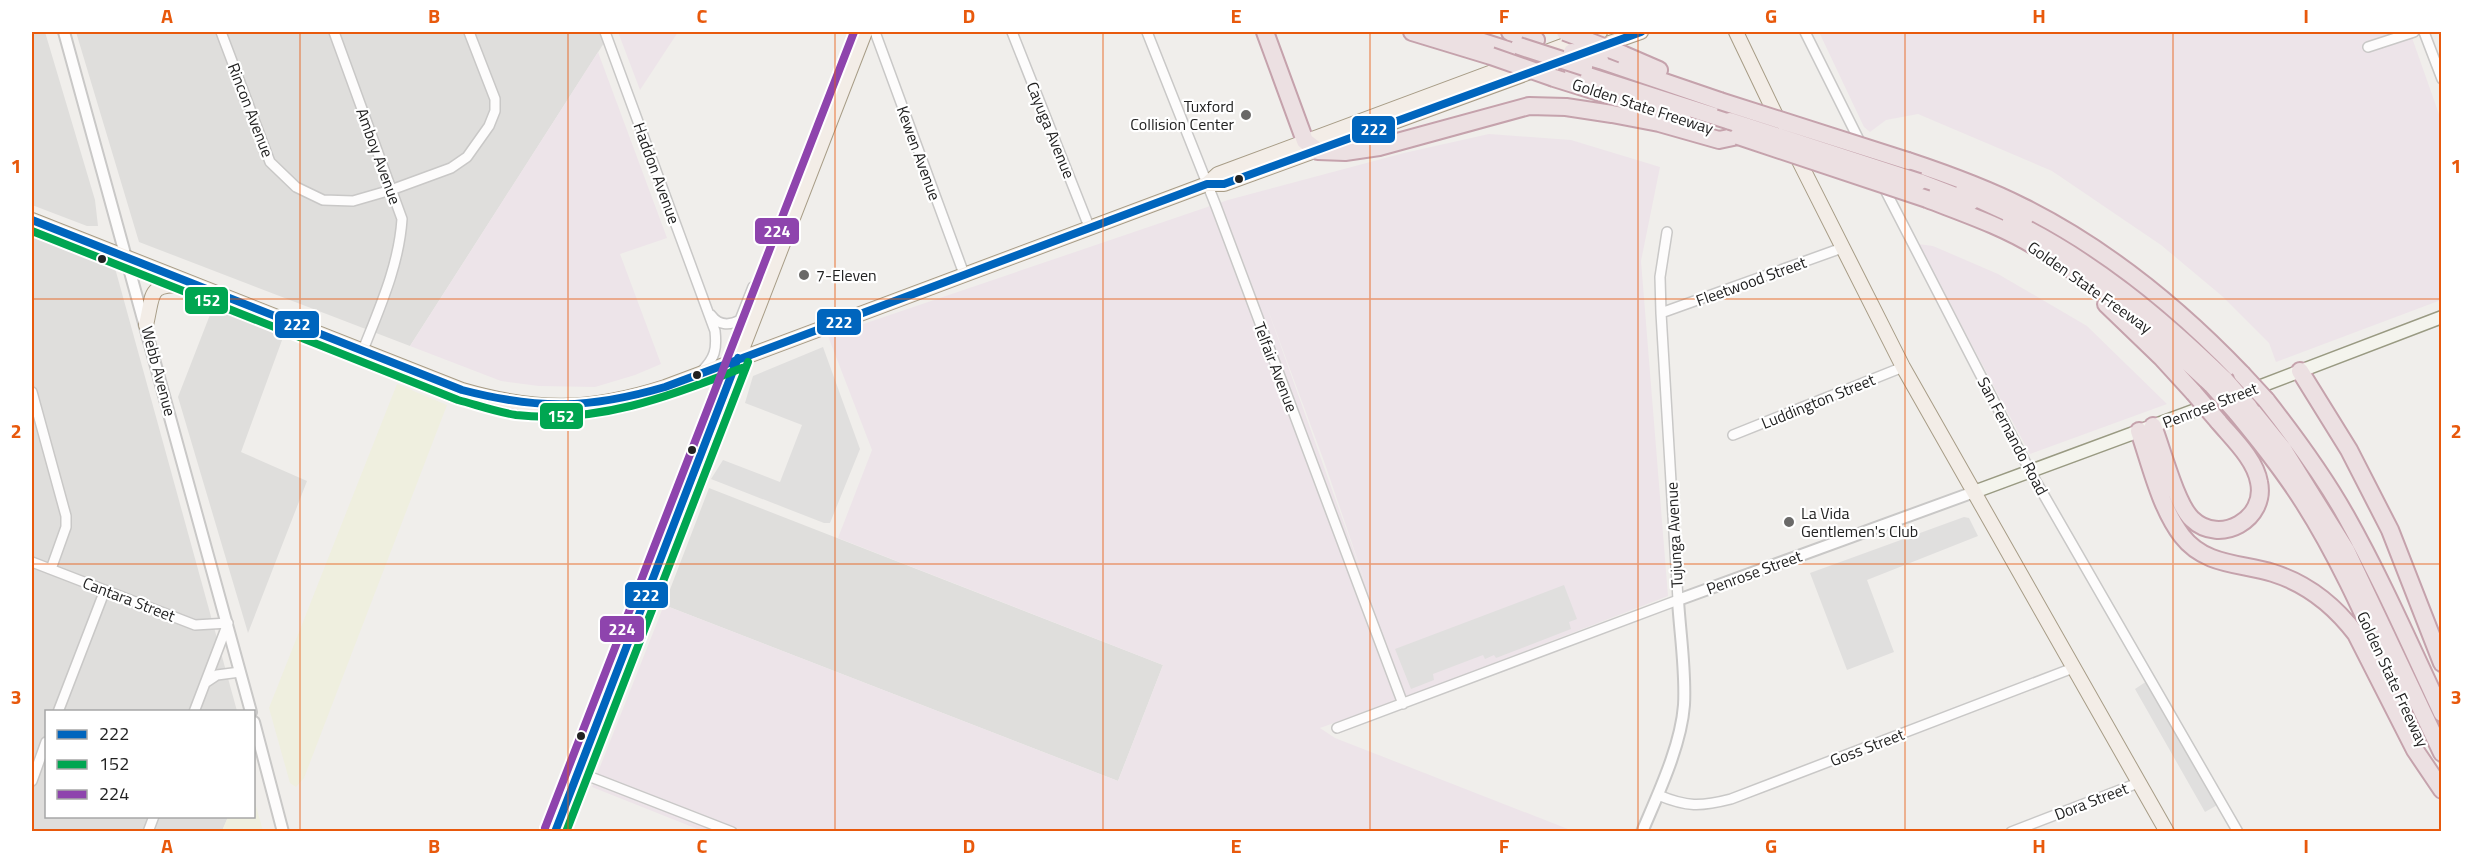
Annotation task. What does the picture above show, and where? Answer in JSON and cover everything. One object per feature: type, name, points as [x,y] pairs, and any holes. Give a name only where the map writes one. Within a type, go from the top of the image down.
[{"type":"highway","points":[[1265,32],[1311,146],[1345,152],[1379,147],[1529,106],[1566,107],[1612,114],[1659,123],[1719,140],[1738,136]]},
{"type":"highway","name":"Golden State Freeway","points":[[1412,32],[1927,199],[2035,246],[2085,279],[2228,379],[2251,406],[2303,449],[2346,516],[2367,555],[2442,714]]},
{"type":"highway","points":[[1452,32],[1586,66],[1914,172],[2070,254],[2118,286],[2174,330],[2228,379]]},
{"type":"highway","points":[[1473,32],[1514,48]]},
{"type":"highway","name":"Golden State Freeway","points":[[1510,32],[1536,40],[1586,66],[1702,94],[1726,112],[1914,172],[1989,191],[2064,230],[2118,265],[2157,295],[2211,343],[2228,379],[2251,406],[2267,450],[2304,503],[2345,577],[2442,785]]},
{"type":"highway","points":[[1565,32],[1655,68],[1702,94]]},
{"type":"highway","points":[[2085,279],[2112,310],[2162,358],[2247,456],[2254,468],[2260,487],[2260,496],[2253,513],[2248,519],[2227,530],[2217,530],[2201,525],[2186,510],[2146,429]]},
{"type":"highway","points":[[2300,371],[2349,450],[2390,530],[2442,663]]},
{"type":"highway","points":[[2251,406],[2297,459],[2345,536],[2442,739]]},
{"type":"highway","points":[[2251,406],[2283,449],[2346,550],[2442,753]]},
{"type":"highway","points":[[2146,429],[2166,507],[2184,538],[2212,560],[2288,578],[2316,593],[2344,618],[2356,634],[2415,750],[2442,790]]},
{"type":"main road","points":[[555,831],[865,32]]},
{"type":"main road","points":[[1311,146],[1401,105],[1600,32]]},
{"type":"main road","points":[[32,220],[462,390],[515,404],[565,406],[617,401],[665,387],[963,274],[1090,229],[1207,184],[1218,174],[1377,129],[1641,32]]},
{"type":"main road","points":[[1736,32],[1903,367],[2167,831]]},
{"type":"main road","points":[[1377,129],[1382,122],[1399,115],[1401,105]]},
{"type":"main road","points":[[146,325],[152,296],[159,286],[197,285]]},
{"type":"main road","name":"Penrose Street","points":[[1974,492],[2442,316]]},
{"type":"street","name":"Webb Avenue","points":[[64,32],[251,710]]},
{"type":"street","name":"Rincon Avenue","points":[[221,32],[270,162],[296,187],[323,200],[353,201],[391,190],[461,162],[489,126],[495,111],[495,99],[469,32]]},
{"type":"street","name":"Amboy Avenue","points":[[334,32],[402,219],[400,243],[389,283],[363,351]]},
{"type":"street","name":"Haddon Avenue","points":[[605,32],[715,331],[716,350],[713,359],[700,374]]},
{"type":"street","name":"Kewen Avenue","points":[[875,32],[963,274]]},
{"type":"street","name":"Cayuga Avenue","points":[[1012,32],[1090,229]]},
{"type":"street","name":"Telfair Avenue","points":[[1147,32],[1207,184],[1402,704]]},
{"type":"street","name":"San Fernando Road","points":[[1805,32],[2030,471],[2238,831]]},
{"type":"street","points":[[2368,46],[2414,32]]},
{"type":"street","points":[[2424,32],[2442,79]]},
{"type":"street","name":"Tujunga Avenue","points":[[1642,831],[1658,795],[1680,731],[1684,705],[1661,313],[1660,277],[1668,231]]},
{"type":"street","name":"Fleetwood Street","points":[[1661,313],[1842,248]]},
{"type":"street","points":[[709,314],[719,323],[729,324],[740,320],[753,287],[769,278]]},
{"type":"street","name":"Luddington Street","points":[[1733,435],[1903,367]]},
{"type":"street","points":[[32,392],[36,419],[66,516],[66,527],[51,569]]},
{"type":"street","name":"Penrose Street","points":[[1337,728],[1974,492]]},
{"type":"street","name":"Cantara Street","points":[[32,562],[195,625],[211,626],[228,623]]},
{"type":"street","points":[[58,710],[105,590]]},
{"type":"street","points":[[194,710],[228,623]]},
{"type":"street","name":"Goss Street","points":[[1658,795],[1690,806],[1707,805],[1731,799],[2073,668]]},
{"type":"street","points":[[205,683],[217,675],[240,672]]},
{"type":"street","points":[[255,726],[284,831]]},
{"type":"street","points":[[32,781],[45,745]]},
{"type":"street","points":[[578,772],[732,831]]},
{"type":"street","name":"Dora Street","points":[[2011,831],[2138,783]]},
{"type":"shaded area","points":[[32,32],[45,32],[95,200],[98,226],[87,226],[32,205]]},
{"type":"shaded area","points":[[76,32],[611,32],[410,346],[139,242]]},
{"type":"shaded area","points":[[618,32],[678,32],[640,90]]},
{"type":"shaded area","points":[[1819,32],[2410,32],[2441,120],[2441,300],[2276,362],[2269,343],[2222,296],[2161,245],[2052,171],[1918,114],[1886,120],[1870,132],[1864,127]]},
{"type":"shaded area","points":[[598,52],[667,238],[620,254],[661,364],[635,375],[595,387],[539,386],[501,381],[410,346]]},
{"type":"shaded area","points":[[1489,134],[1571,140],[1660,167],[1641,261],[1668,596],[1320,728],[1335,738],[1573,831],[705,832],[592,787],[664,605],[1118,781],[1163,665],[838,538],[872,450],[828,336],[1228,200],[1404,153]],"holes":[[[1264,299],[1325,464],[1368,590]]]},
{"type":"shaded area","points":[[32,235],[115,268],[237,710],[45,710],[45,818],[228,818],[222,831],[32,831]]},
{"type":"shaded area","points":[[1918,244],[1933,246],[1998,274],[2087,326],[2167,404],[2030,454]]},
{"type":"shaded area","points":[[213,307],[285,332],[241,452],[307,481],[248,633],[178,397]]},
{"type":"shaded area","points":[[823,347],[860,449],[830,523],[824,523],[711,479],[723,460],[780,482],[802,425],[745,403],[753,376]]},
{"type":"shaded area","points":[[709,488],[1163,665],[1118,781],[664,605]]},
{"type":"shaded area","points":[[1964,517],[1969,518],[1978,536],[1867,580],[1894,652],[1847,670],[1810,573]]},
{"type":"shaded area","points":[[1564,585],[1577,619],[1569,622],[1571,629],[1496,658],[1494,655],[1485,659],[1483,655],[1433,674],[1434,680],[1411,689],[1395,649]]},
{"type":"shaded area","points":[[2147,681],[2219,804],[2205,812],[2135,689]]},
{"type":"green space","points":[[397,384],[447,405],[304,778],[296,787],[290,783],[269,708]]},
{"type":"green space","points":[[255,803],[263,831],[222,831],[228,818],[255,818]]},
{"type":"transit line","name":"224","points":[[545,828],[854,32]]},
{"type":"transit line","name":"222","points":[[32,220],[462,390],[490,397],[540,404],[588,403],[612,400],[665,387],[1207,184],[1224,184],[1641,32]]},
{"type":"transit line","name":"152","points":[[32,231],[458,400],[509,414],[546,417],[603,412],[660,398],[742,368]]},
{"type":"transit line","name":"222","points":[[555,832],[738,358]]},
{"type":"transit line","name":"152","points":[[566,832],[748,362]]},
{"type":"place","name":"Tuxford Collision Center","points":[[1246,115]]},
{"type":"place","name":"7-Eleven","points":[[804,275]]},
{"type":"place","name":"La Vida Gentlemen's Club","points":[[1789,522]]}]
